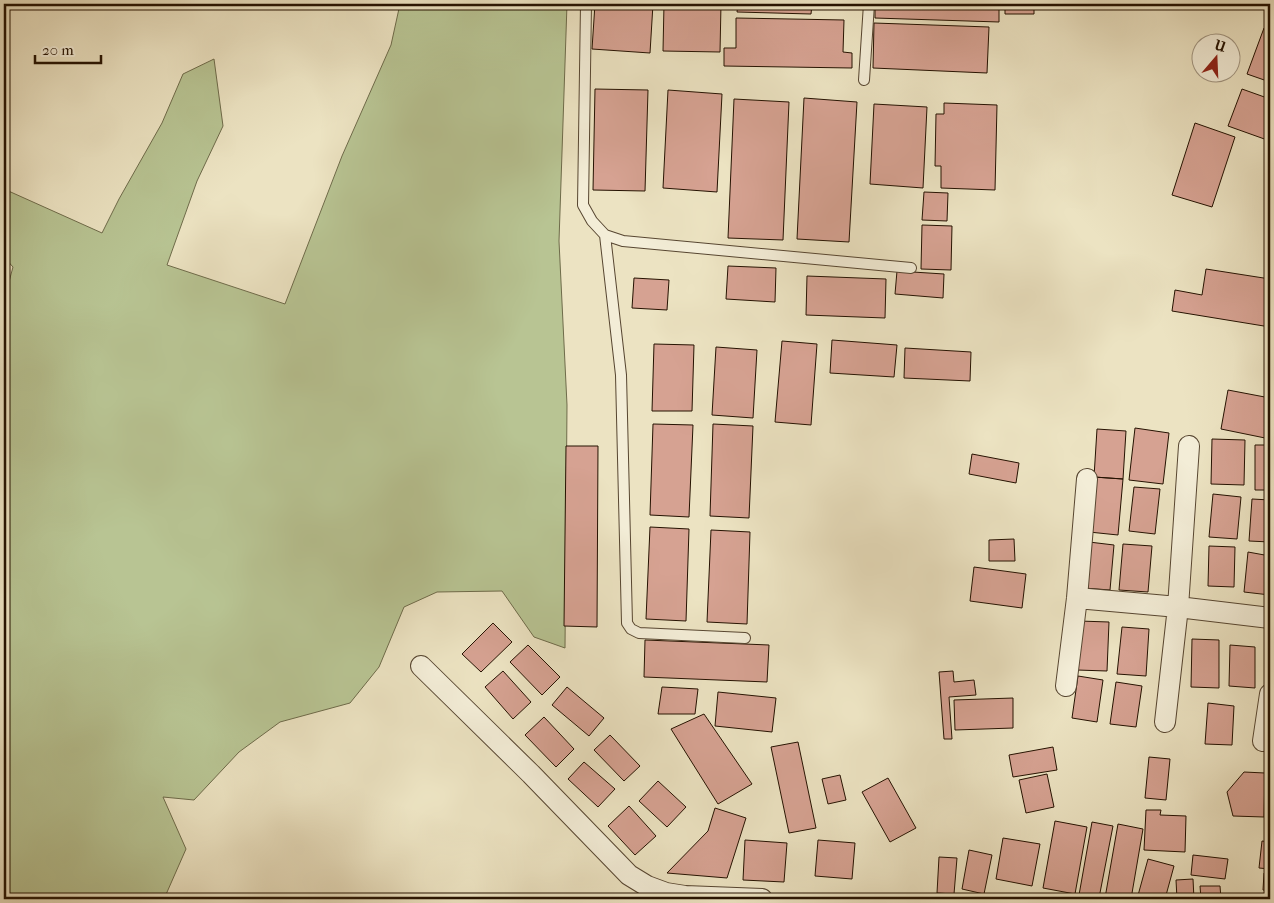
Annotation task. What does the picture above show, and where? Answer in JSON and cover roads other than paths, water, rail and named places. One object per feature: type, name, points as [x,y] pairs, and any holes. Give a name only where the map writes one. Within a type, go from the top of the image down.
[{"type":"street","points":[[1166,722],[1178,607],[1189,446]]},
{"type":"street","points":[[1066,686],[1087,479]]},
{"type":"street","points":[[1076,598],[1178,607],[1270,618]]},
{"type":"street","points":[[421,666],[630,875],[647,886],[666,893],[685,896],[762,899]]},
{"type":"street","points":[[1263,741],[1270,694]]},
{"type":"lane","points":[[586,4],[583,205],[592,221],[605,235],[623,241],[911,268]]},
{"type":"lane","points":[[864,80],[869,4]]},
{"type":"lane","points":[[605,235],[621,375],[627,623],[631,629],[639,633],[745,638]]}]
